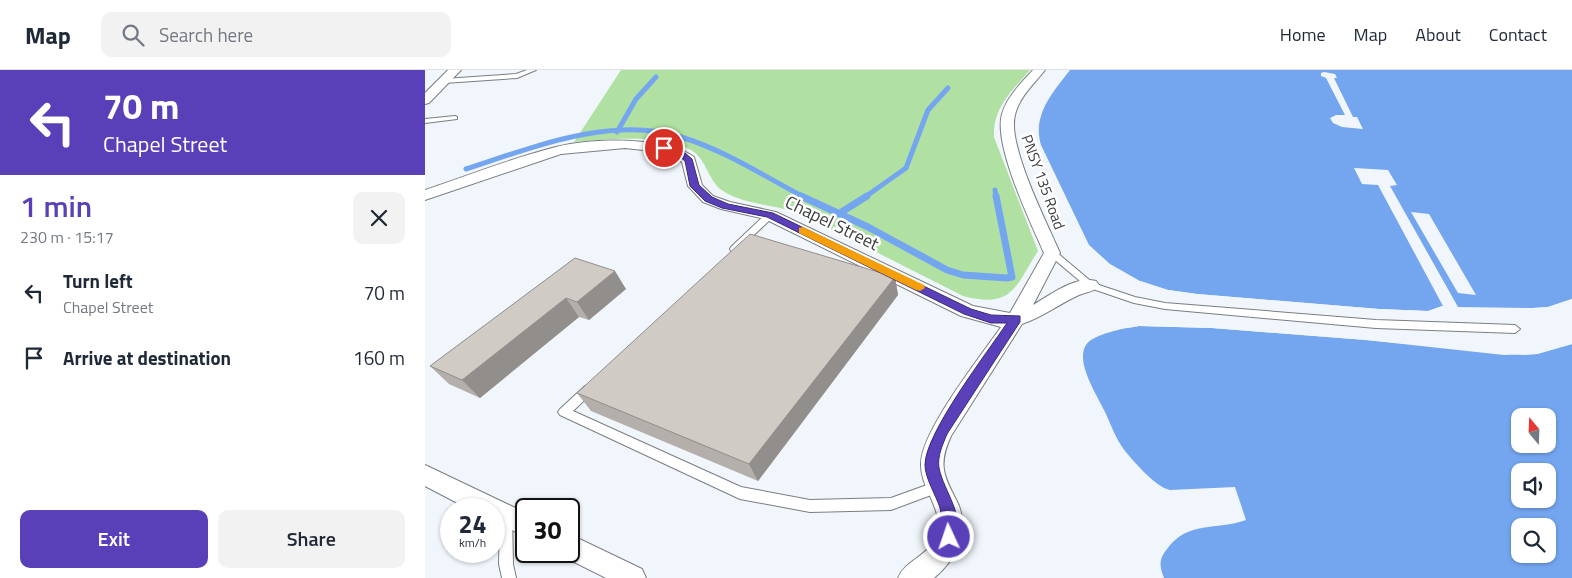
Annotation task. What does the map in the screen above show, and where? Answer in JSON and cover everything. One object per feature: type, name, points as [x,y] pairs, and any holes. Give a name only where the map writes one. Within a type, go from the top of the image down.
[{"type":"street","points":[[425,100],[455,70]]},
{"type":"street","name":"PNSY 135 Road","points":[[1039,70],[1025,87],[1007,121],[1011,148],[1052,253]]},
{"type":"street","name":"Chapel Street","points":[[425,195],[553,152],[600,145],[641,144],[672,151],[689,160],[695,186],[708,199],[726,206],[769,215],[967,311],[991,319],[1016,319],[1075,288],[1090,284]]},
{"type":"street","points":[[911,578],[928,568],[938,558],[949,537],[948,509],[938,487],[932,466],[933,451],[942,431],[1016,319],[1052,253]]},
{"type":"street","points":[[426,477],[470,498]]},
{"type":"street","points":[[580,552],[633,578]]},
{"type":"lane","points":[[444,81],[517,76],[533,70]]},
{"type":"lane","points":[[425,120],[455,118]]},
{"type":"lane","points":[[727,256],[769,215]]},
{"type":"lane","points":[[1052,253],[1090,284],[1134,300],[1165,306],[1376,324],[1515,329]]},
{"type":"lane","points":[[599,378],[564,412],[740,493],[810,506],[891,504],[938,487]]},
{"type":"lane","points":[[505,515],[506,564],[509,578]]},
{"type":"green space","points":[[621,70],[1030,70],[1000,108],[994,137],[1038,251],[1024,275],[1011,292],[1003,297],[993,300],[963,296],[803,215],[732,196],[714,183],[698,156],[683,146],[669,142],[636,139],[574,142]]},
{"type":"water","points":[[1070,70],[1572,70],[1572,299],[1548,307],[1533,308],[1477,309],[1442,306],[1428,311],[1379,309],[1197,294],[1168,290],[1140,281],[1110,264],[1089,245],[1041,145],[1039,124],[1042,114],[1051,95]]},
{"type":"water","points":[[1139,326],[1212,328],[1523,355],[1537,354],[1572,344],[1572,578],[1164,578],[1161,570],[1161,559],[1175,540],[1193,530],[1246,520],[1235,487],[1170,490],[1154,481],[1125,451],[1118,441],[1092,387],[1083,360],[1083,352],[1086,345],[1095,338],[1110,332]]},
{"type":"pier","points":[[1321,73],[1335,74],[1337,78],[1334,78],[1353,117],[1357,117],[1363,129],[1342,127],[1333,123],[1330,118],[1336,115],[1345,115],[1326,78],[1321,76]]},
{"type":"pier","points":[[1354,168],[1388,170],[1397,185],[1390,186],[1458,307],[1533,308],[1548,307],[1572,299],[1572,302],[1549,309],[1533,311],[1477,311],[1442,308],[1429,313],[1379,311],[1196,297],[1167,292],[1139,283],[1140,281],[1168,290],[1197,294],[1379,309],[1428,311],[1443,306],[1378,185],[1362,184]]},
{"type":"pier","points":[[1411,212],[1429,214],[1476,295],[1458,293]]},
{"type":"pier","points":[[1139,323],[1213,326],[1367,338],[1504,352],[1537,352],[1572,342],[1572,344],[1537,354],[1504,355],[1366,340],[1212,328],[1139,326],[1128,328],[1129,325]]},
{"type":"building","points":[[750,234],[895,277],[749,464],[577,393]]},
{"type":"building","points":[[575,258],[615,271],[577,302],[566,298],[462,380],[430,366]]},
{"type":"waterway","points":[[618,131],[636,99],[656,77]]},
{"type":"waterway","points":[[865,197],[906,168],[928,110],[948,88]]},
{"type":"waterway","points":[[466,169],[544,144],[572,137],[618,131]]},
{"type":"waterway","points":[[618,131],[655,131],[697,142],[744,164],[804,197]]},
{"type":"waterway","points":[[995,190],[996,197]]},
{"type":"waterway","points":[[801,196],[868,227],[947,270],[963,275],[1007,278],[1012,277],[996,196]]},
{"type":"waterway","points":[[840,213],[867,196]]},
{"type":"slow traffic","points":[[803,231],[920,288]]},
{"type":"route","points":[[664,148],[689,160],[695,186],[708,199],[726,206],[769,215],[967,311],[991,319],[1016,319],[942,431],[933,451],[932,466],[938,487],[948,509],[949,537]]}]
